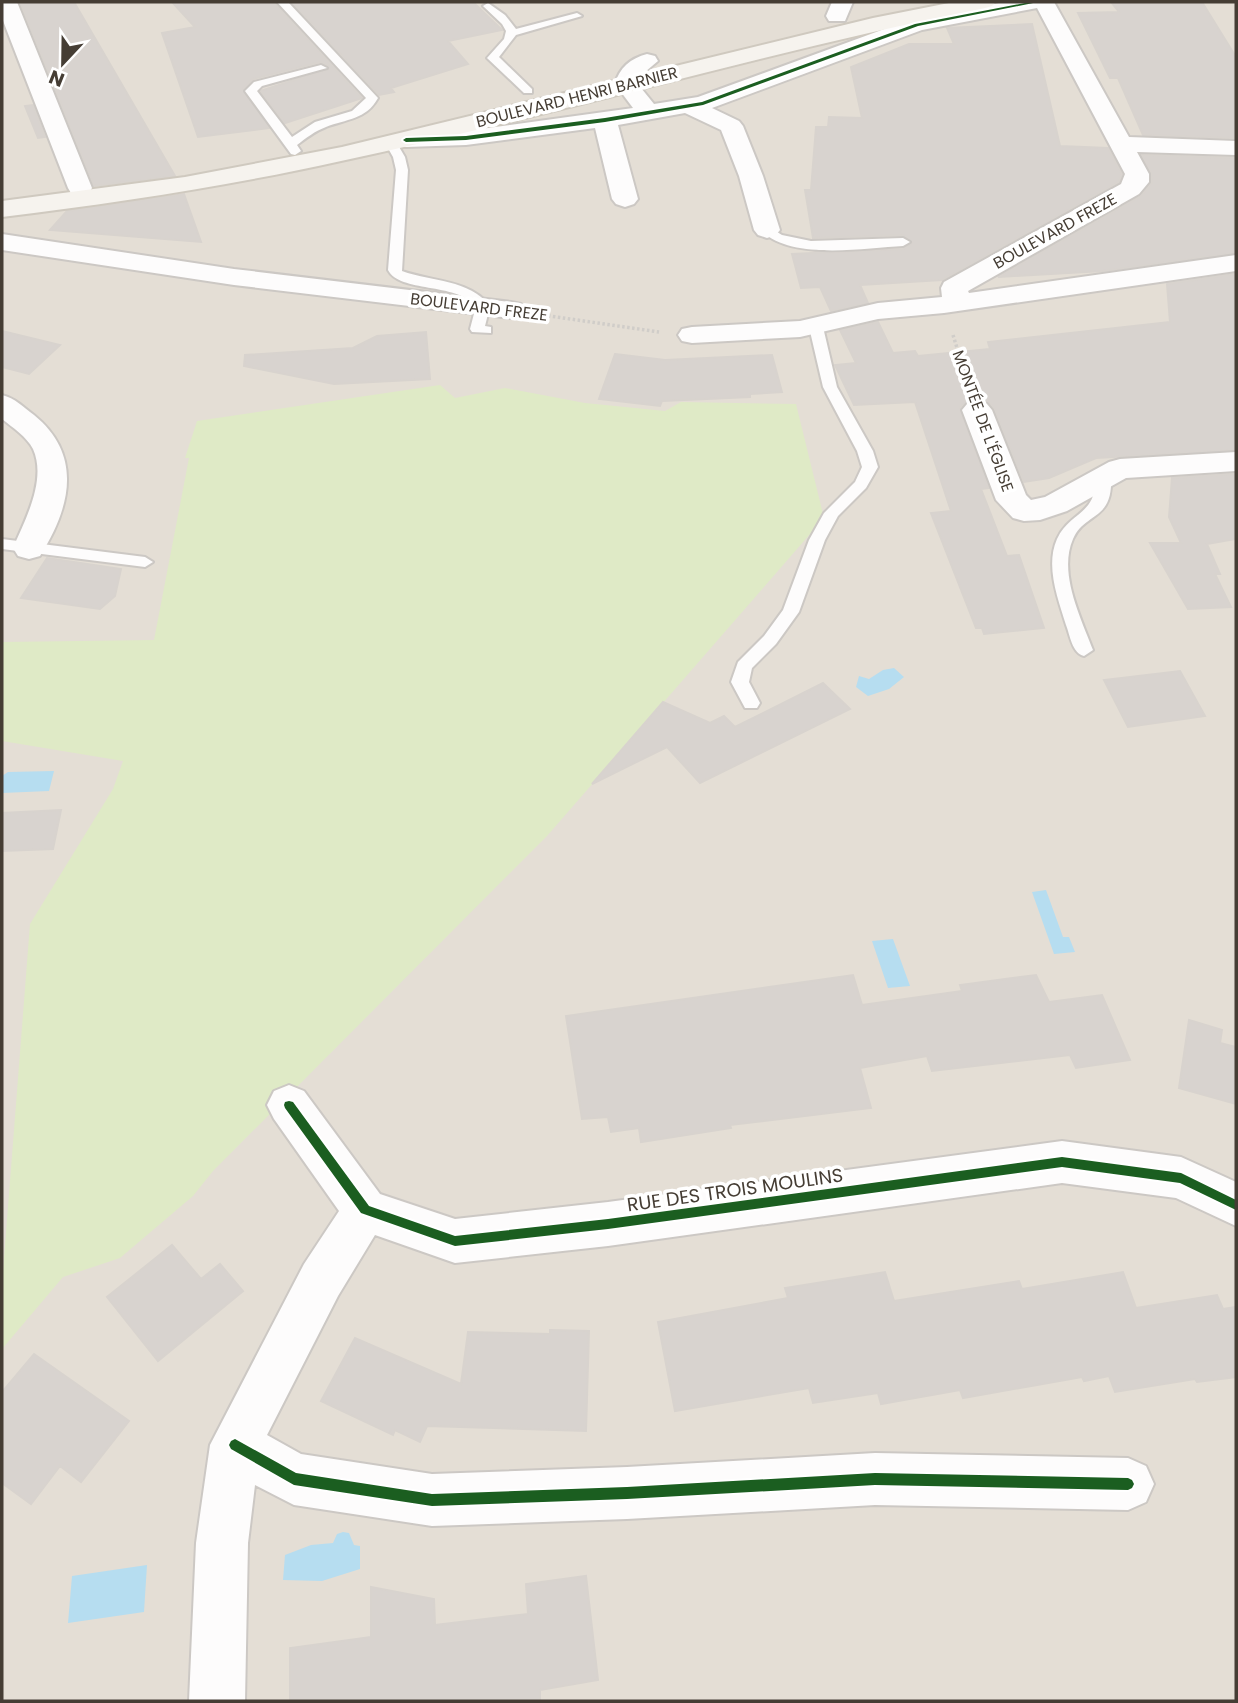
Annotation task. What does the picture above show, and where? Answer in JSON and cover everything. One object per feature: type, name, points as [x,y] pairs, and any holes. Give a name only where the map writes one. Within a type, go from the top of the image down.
[{"type":"main road","name":"BOULEVARD HENRI BARNIER","points":[[2,196],[183,173],[528,91],[840,9],[910,2]]},
{"type":"main road","name":"BOULEVARD HENRI BARNIER","points":[[2,209],[185,184],[398,141],[873,24],[985,2]]},
{"type":"street","points":[[6,2],[80,188]]},
{"type":"street","points":[[398,141],[466,138],[689,106],[917,25],[1036,2]]},
{"type":"street","name":"BOULEVARD FREZE","points":[[954,315],[954,288],[1130,189],[1137,182],[1137,174],[1044,2]]},
{"type":"street","points":[[648,61],[633,70],[627,77],[626,84],[648,112]]},
{"type":"street","points":[[689,106],[731,126],[751,176],[767,230]]},
{"type":"street","points":[[605,120],[625,199]]},
{"type":"street","points":[[1121,144],[1236,148]]},
{"type":"street","name":"BOULEVARD FREZE","points":[[2,242],[484,318],[511,310]]},
{"type":"street","name":"BOULEVARD FREZE","points":[[692,335],[816,327],[878,311],[954,315],[1236,263]]},
{"type":"street","points":[[2,404],[42,439],[52,461],[52,482],[15,546]]},
{"type":"street","name":"MONTÉE DE L'ÉGLISE","points":[[977,410],[1012,500],[1024,510],[1040,510],[1056,504],[1102,478]]},
{"type":"street","points":[[1102,478],[1120,469],[1236,462]]},
{"type":"street","points":[[217,1701],[222,1543],[235,1445],[321,1280],[365,1210],[289,1105]]},
{"type":"street","name":"RUE DES TROIS MOULINS","points":[[365,1210],[455,1241],[635,1221],[1062,1162],[1181,1178],[1236,1205]]},
{"type":"street","points":[[235,1445],[293,1479],[432,1500],[627,1493],[875,1479],[1128,1484]]},
{"type":"lane","points":[[282,2],[372,98],[369,106],[357,113],[323,123],[293,147],[251,91],[258,84],[321,68]]},
{"type":"lane","points":[[488,6],[511,27],[512,33],[510,39],[497,48],[493,58],[528,91]]},
{"type":"lane","points":[[512,33],[577,16]]},
{"type":"lane","points":[[398,141],[402,170],[395,270],[397,274],[469,293],[484,318]]},
{"type":"lane","points":[[767,230],[774,237],[797,245],[903,242]]},
{"type":"lane","points":[[751,703],[740,682],[744,666],[770,640],[791,612],[817,540],[832,513],[861,485],[870,467],[865,451],[830,387],[816,327]]},
{"type":"lane","points":[[1084,650],[1066,596],[1061,556],[1066,537],[1099,506],[1105,490],[1102,478]]},
{"type":"lane","points":[[15,546],[145,562]]},
{"type":"shaded area","points":[[2,2],[1236,2],[1236,1701],[2,1701]]},
{"type":"green space","points":[[440,385],[455,398],[505,388],[585,403],[665,411],[681,402],[796,404],[824,518],[547,836],[213,1171],[193,1196],[120,1258],[63,1277],[2,1349],[2,1284],[30,924],[113,789],[123,761],[2,741],[2,642],[154,640],[189,458],[185,458],[197,421]]},
{"type":"water","points":[[894,668],[904,677],[889,689],[868,696],[856,687],[859,676],[869,679],[883,670]]},
{"type":"water","points":[[54,771],[49,791],[2,793],[2,776],[8,772]]},
{"type":"water","points":[[1046,890],[1063,937],[1069,937],[1075,952],[1054,954],[1032,892]]},
{"type":"water","points":[[893,939],[910,986],[888,988],[872,941]]},
{"type":"water","points":[[349,1533],[354,1545],[360,1546],[360,1569],[322,1581],[283,1580],[285,1555],[311,1545],[333,1543],[337,1534]]},
{"type":"water","points":[[147,1565],[144,1612],[68,1623],[72,1576]]},
{"type":"building","points":[[20,2],[74,2],[175,176],[94,186]]},
{"type":"building","points":[[172,2],[274,2],[362,98],[285,123],[260,91],[329,69],[320,62],[253,79],[243,89],[269,128],[198,137],[162,33],[195,27]]},
{"type":"building","points":[[291,2],[473,2],[502,30],[448,41],[468,64],[391,88],[394,92],[379,95]]},
{"type":"building","points":[[1111,2],[1202,2],[1236,57],[1236,138],[1143,135],[1118,78],[1110,78],[1078,13],[1119,12]]},
{"type":"building","points":[[1032,24],[1060,146],[1108,148],[1122,174],[1119,182],[942,280],[860,285],[868,303],[831,311],[820,287],[801,288],[792,254],[903,249],[912,243],[903,235],[813,238],[805,190],[811,190],[816,127],[828,127],[829,117],[862,118],[851,67],[909,44],[954,44],[947,28]]},
{"type":"building","points":[[33,105],[45,137],[38,138],[25,106]]},
{"type":"building","points":[[1141,155],[1236,158],[1236,253],[1103,271],[998,277],[1141,196],[1152,182],[1151,173]]},
{"type":"building","points":[[184,194],[201,242],[50,230],[67,211]]},
{"type":"building","points":[[1236,274],[1236,450],[1096,458],[1049,478],[1024,482],[989,402],[976,398],[966,401],[960,408],[989,488],[981,489],[1007,556],[1019,555],[1044,628],[984,634],[982,628],[976,628],[931,513],[951,511],[915,402],[854,405],[835,365],[856,363],[840,330],[878,322],[893,353],[915,351],[918,356],[990,349],[988,342],[1170,322],[1167,284]]},
{"type":"building","points":[[2,331],[60,345],[29,374],[2,367]]},
{"type":"building","points":[[426,332],[430,379],[334,384],[244,366],[245,355],[353,348],[377,336]]},
{"type":"building","points":[[615,354],[665,360],[772,355],[782,392],[750,394],[750,397],[662,401],[660,406],[599,399]]},
{"type":"building","points":[[1236,474],[1236,539],[1207,544],[1220,574],[1215,574],[1231,607],[1188,609],[1150,543],[1181,543],[1169,517],[1172,478]]},
{"type":"building","points":[[47,558],[121,569],[115,596],[100,609],[21,598]]},
{"type":"building","points":[[1180,671],[1205,716],[1128,727],[1104,680]]},
{"type":"building","points":[[823,683],[850,709],[700,783],[667,747],[592,784],[663,702],[710,723],[724,716],[735,727]]},
{"type":"building","points":[[61,810],[53,849],[2,851],[2,813]]},
{"type":"building","points":[[853,975],[862,1005],[962,991],[960,985],[1036,975],[1049,1002],[1102,995],[1130,1060],[1076,1068],[1070,1055],[932,1071],[927,1056],[860,1068],[871,1108],[730,1125],[731,1128],[641,1142],[639,1128],[611,1132],[608,1117],[582,1119],[566,1016]]},
{"type":"building","points":[[1189,1020],[1222,1030],[1220,1043],[1236,1047],[1236,1104],[1179,1088]]},
{"type":"building","points":[[172,1245],[201,1279],[220,1264],[243,1291],[158,1361],[107,1297]]},
{"type":"building","points":[[885,1272],[894,1301],[1019,1281],[1022,1289],[1123,1272],[1136,1308],[1217,1295],[1223,1309],[1236,1307],[1236,1377],[1197,1382],[1195,1379],[1115,1392],[1109,1376],[1084,1381],[1082,1377],[963,1398],[960,1390],[881,1404],[878,1393],[813,1403],[809,1388],[675,1411],[658,1322],[788,1298],[785,1288]]},
{"type":"building","points":[[550,1330],[589,1331],[586,1431],[427,1426],[420,1442],[395,1430],[393,1435],[321,1401],[355,1338],[461,1384],[468,1332],[550,1334]]},
{"type":"building","points":[[34,1354],[129,1421],[81,1482],[60,1466],[31,1504],[2,1483],[2,1392]]},
{"type":"building","points":[[586,1576],[598,1680],[540,1690],[540,1701],[290,1701],[290,1648],[371,1637],[371,1587],[434,1599],[435,1625],[528,1614],[526,1584]]},
{"type":"cycle path","points":[[406,140],[466,138],[605,120],[703,103],[917,25],[1036,2]]},
{"type":"cycle path","points":[[289,1105],[365,1210],[455,1241],[608,1224],[1062,1162],[1181,1178],[1236,1205]]},
{"type":"cycle path","points":[[235,1445],[294,1479],[432,1500],[627,1493],[875,1479],[1128,1484]]}]
